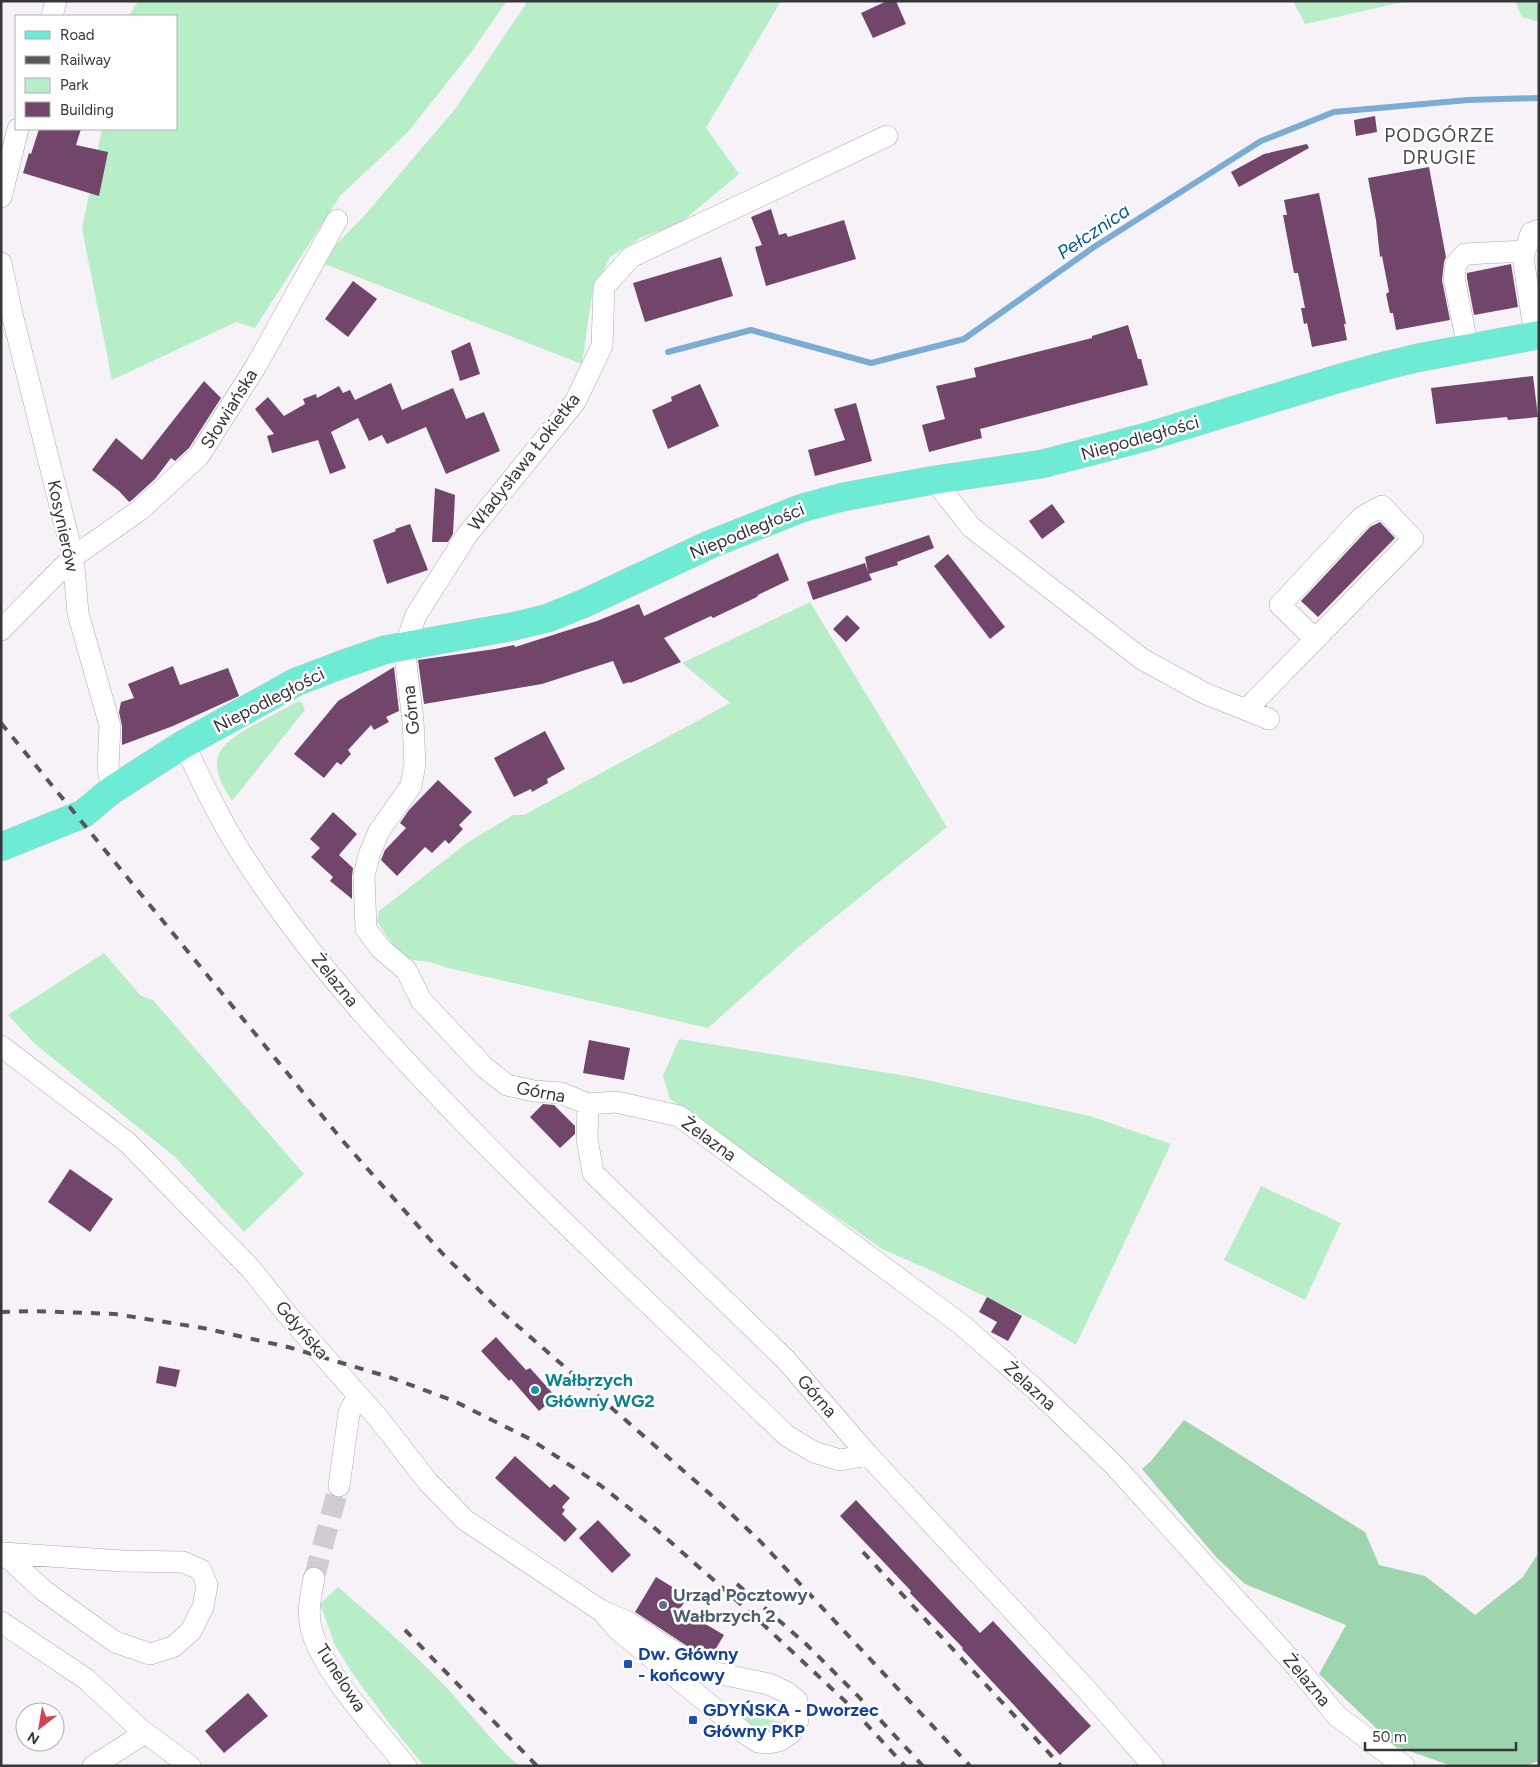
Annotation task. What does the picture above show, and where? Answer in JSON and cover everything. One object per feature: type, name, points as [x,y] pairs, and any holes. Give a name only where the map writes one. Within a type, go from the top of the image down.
[{"type":"main road","name":"Niepodległości","points":[[1,848],[83,814],[112,790],[184,744],[296,682],[384,650],[548,618],[585,603],[711,544],[802,508],[842,496],[1042,464],[1085,454],[1338,378],[1417,358],[1537,336]]},
{"type":"street","points":[[52,15],[56,1]]},
{"type":"street","points":[[1,197],[18,130]]},
{"type":"street","name":"Władysława Łokietka","points":[[404,647],[416,615],[467,535],[575,402],[602,346],[604,287],[631,258],[887,136]]},
{"type":"street","name":"Słowiańska","points":[[1,630],[73,557],[140,510],[199,456],[256,366],[337,220]]},
{"type":"street","points":[[1537,336],[1523,257],[1531,233],[1539,230]]},
{"type":"street","points":[[1468,348],[1454,278],[1456,264],[1465,254],[1525,251]]},
{"type":"street","name":"Kosynierów","points":[[1,263],[73,557],[78,613],[110,726],[108,768],[112,790]]},
{"type":"street","points":[[934,480],[971,527],[1142,659],[1204,693],[1269,719]]},
{"type":"street","points":[[1246,710],[1413,539],[1382,506],[1362,517],[1280,605],[1315,639]]},
{"type":"street","name":"Górna","points":[[404,647],[413,721],[415,764],[411,786],[379,831],[369,855],[364,876],[366,929],[381,949],[406,970],[421,1000],[484,1068],[507,1085],[534,1091],[561,1093],[588,1104],[587,1138],[593,1173],[786,1360],[868,1455],[1087,1690],[1154,1766]]},
{"type":"street","name":"Żelazna","points":[[184,744],[235,842],[310,949],[362,1014],[446,1104],[537,1196],[787,1436],[814,1452],[840,1460],[868,1455]]},
{"type":"street","name":"Gdyńska","points":[[1,1046],[128,1143],[251,1270],[379,1419],[428,1482],[465,1520],[602,1611],[628,1622],[702,1670],[769,1684],[788,1692],[797,1701],[799,1712],[798,1720],[791,1733],[779,1741],[758,1742],[743,1732],[624,1634],[602,1611]]},
{"type":"street","name":"Żelazna","points":[[588,1104],[616,1102],[679,1116],[962,1325],[1035,1389],[1112,1464],[1298,1667],[1337,1716],[1404,1766]]},
{"type":"street","points":[[339,1486],[349,1413],[358,1395]]},
{"type":"street","points":[[2,1553],[123,1562],[183,1562],[201,1570],[208,1585],[203,1607],[190,1631],[173,1647],[150,1654],[115,1642],[42,1590],[2,1553]]},
{"type":"street","name":"Tunelowa","points":[[314,1578],[309,1602],[311,1627],[322,1656],[349,1697],[406,1766]]},
{"type":"street","points":[[1,1622],[86,1679],[145,1733],[190,1766]]},
{"type":"street","points":[[93,1766],[145,1733]]},
{"type":"green space","points":[[138,1],[507,1],[469,55],[408,132],[340,196],[255,328],[236,322],[112,380],[82,229],[102,130],[178,130],[178,15],[130,15]]},
{"type":"green space","points":[[528,1],[781,1],[706,128],[739,174],[679,224],[642,237],[610,257],[592,295],[582,364],[319,262],[364,216],[455,109]]},
{"type":"green space","points":[[1293,1],[1408,1],[1305,24]]},
{"type":"green space","points":[[1515,1],[1539,1],[1539,22],[1522,17]]},
{"type":"green space","points":[[810,602],[947,827],[802,944],[708,1028],[444,967],[434,963],[413,960],[405,957],[398,951],[377,922],[379,911],[467,843],[513,815],[524,815],[730,703],[682,663]]},
{"type":"green space","points":[[299,701],[305,710],[232,801],[218,774],[217,763],[219,754],[233,738]]},
{"type":"green space","points":[[104,953],[141,996],[153,1000],[304,1174],[244,1232],[175,1157],[35,1044],[8,1015]]},
{"type":"green space","points":[[679,1039],[913,1077],[1090,1116],[1171,1144],[1076,1345],[1036,1321],[882,1249],[670,1099],[663,1076]]},
{"type":"green space","points":[[1261,1186],[1341,1223],[1305,1300],[1224,1260]]},
{"type":"green space","points":[[1184,1420],[1365,1532],[1379,1565],[1425,1576],[1475,1615],[1523,1577],[1539,1552],[1539,1761],[1525,1766],[1452,1766],[1395,1746],[1319,1674],[1346,1625],[1245,1584],[1216,1557],[1142,1469],[1151,1461]]},
{"type":"green space","points":[[338,1587],[420,1661],[519,1766],[424,1766],[386,1719],[350,1670],[335,1645],[320,1604]]},
{"type":"green space","points":[[725,1711],[782,1722],[775,1729],[761,1732],[746,1726]]},
{"type":"building","points":[[887,1],[896,1],[906,24],[873,38],[861,13]]},
{"type":"building","points":[[1375,116],[1377,132],[1356,136],[1354,120]]},
{"type":"building","points":[[39,130],[81,130],[76,145],[108,152],[99,196],[23,173],[29,153],[31,154]]},
{"type":"building","points":[[1307,144],[1309,148],[1239,187],[1231,172],[1264,154]]},
{"type":"building","points":[[1429,167],[1446,257],[1442,280],[1450,320],[1396,330],[1393,313],[1390,313],[1386,294],[1389,292],[1382,256],[1380,257],[1376,220],[1368,178]]},
{"type":"building","points":[[1319,193],[1346,324],[1344,324],[1347,340],[1312,347],[1307,323],[1304,324],[1301,308],[1305,308],[1298,273],[1294,273],[1283,215],[1287,215],[1284,200]]},
{"type":"building","points":[[771,209],[779,235],[786,233],[788,237],[844,220],[856,259],[766,286],[755,247],[762,245],[751,217]]},
{"type":"building","points":[[721,257],[733,296],[645,322],[633,283]]},
{"type":"building","points":[[1511,264],[1518,307],[1474,315],[1467,273]]},
{"type":"building","points":[[353,281],[377,299],[348,337],[325,319]]},
{"type":"building","points":[[1128,325],[1138,359],[1141,359],[1148,385],[980,429],[982,438],[929,452],[922,425],[945,419],[936,386],[976,377],[974,368],[1092,338],[1092,336]]},
{"type":"building","points":[[470,342],[480,374],[460,381],[451,351]]},
{"type":"building","points":[[1533,376],[1538,417],[1508,420],[1507,417],[1436,424],[1431,388]]},
{"type":"building","points":[[204,381],[221,398],[189,448],[175,461],[171,458],[155,479],[132,500],[129,502],[119,491],[92,470],[116,438],[142,460]]},
{"type":"building","points":[[391,383],[402,410],[453,388],[466,419],[484,412],[500,451],[446,474],[426,427],[387,444],[382,435],[369,441],[358,418],[331,432],[346,468],[330,474],[318,440],[272,453],[267,436],[274,434],[255,409],[268,397],[284,416],[305,404],[303,399],[316,394],[317,398],[339,386],[343,393],[350,390],[355,400]]},
{"type":"building","points":[[700,384],[719,426],[668,449],[652,410],[672,401],[671,397]]},
{"type":"building","points":[[856,403],[872,461],[815,476],[808,450],[845,440],[834,409]]},
{"type":"building","points":[[435,488],[455,495],[453,534],[448,542],[432,542]]},
{"type":"building","points":[[1052,504],[1065,522],[1042,539],[1029,521]]},
{"type":"building","points":[[1380,522],[1395,538],[1318,617],[1301,601],[1370,527]]},
{"type":"building","points":[[410,524],[428,570],[387,584],[373,540]]},
{"type":"building","points":[[929,535],[934,548],[897,562],[898,565],[869,574],[872,580],[813,600],[807,582],[865,563],[868,572],[865,557]]},
{"type":"building","points":[[778,553],[789,580],[713,618],[711,616],[664,638],[681,662],[630,683],[623,684],[613,661],[542,684],[424,704],[418,660],[514,645],[515,647],[597,621],[639,604],[644,616]]},
{"type":"building","points":[[948,554],[1005,627],[990,639],[934,566]]},
{"type":"building","points":[[847,615],[860,628],[846,642],[833,629]]},
{"type":"building","points":[[173,666],[180,685],[228,668],[239,696],[173,726],[122,745],[122,726],[119,712],[121,702],[134,698],[128,684]]},
{"type":"building","points":[[394,667],[399,711],[386,717],[389,722],[374,730],[371,725],[348,750],[351,754],[341,765],[337,762],[324,778],[294,754],[338,701]]},
{"type":"building","points":[[545,731],[565,769],[547,779],[548,783],[532,792],[531,789],[514,797],[494,758]]},
{"type":"building","points":[[438,780],[472,812],[459,825],[463,829],[449,844],[445,840],[432,853],[425,847],[397,876],[381,860],[385,850],[406,828],[400,823],[409,810]]},
{"type":"building","points":[[333,812],[357,834],[339,855],[353,868],[352,899],[330,881],[333,877],[311,857],[320,848],[310,839]]},
{"type":"building","points":[[589,1040],[630,1048],[624,1080],[583,1073]]},
{"type":"building","points":[[543,1104],[554,1105],[575,1126],[575,1134],[560,1148],[530,1117]]},
{"type":"building","points":[[70,1169],[113,1199],[90,1232],[48,1202]]},
{"type":"building","points":[[987,1297],[1022,1316],[1008,1341],[991,1332],[997,1322],[979,1312]]},
{"type":"building","points":[[496,1337],[526,1370],[530,1368],[556,1397],[539,1411],[511,1379],[509,1381],[481,1351]]},
{"type":"building","points":[[159,1366],[180,1370],[176,1387],[156,1383]]},
{"type":"building","points":[[515,1456],[550,1488],[554,1484],[570,1498],[562,1507],[565,1510],[562,1514],[577,1529],[565,1542],[495,1478]]},
{"type":"building","points":[[856,1500],[980,1633],[993,1621],[1091,1726],[1060,1755],[840,1516]]},
{"type":"building","points":[[598,1520],[631,1555],[612,1573],[579,1538]]},
{"type":"building","name":"Urząd Pocztowy Wałbrzych 2","points":[[656,1577],[679,1591],[676,1596],[685,1601],[680,1609],[724,1635],[712,1655],[707,1652],[704,1657],[635,1612]]},
{"type":"building","points":[[248,1693],[268,1716],[224,1753],[205,1731]]},
{"type":"waterway","name":"Pełcznica","points":[[668,352],[751,330],[871,363],[964,339],[1094,247],[1261,141],[1334,112],[1468,100],[1539,98]]},
{"type":"tunnel","points":[[314,1578],[339,1486]]},
{"type":"railway","points":[[1,723],[342,1140],[442,1253],[496,1307],[709,1493],[759,1540],[970,1766]]},
{"type":"railway","points":[[1,1312],[33,1311],[115,1314],[203,1328],[288,1347],[389,1377],[454,1401],[530,1439],[600,1485],[657,1530],[752,1614],[845,1701],[905,1766]]},
{"type":"railway","points":[[863,1552],[1061,1766]]},
{"type":"railway","points":[[737,1584],[806,1644],[857,1695],[923,1766]]},
{"type":"railway","points":[[405,1630],[537,1766]]},
{"type":"place","name":"Wałbrzych Główny WG2","points":[[535,1390]]},
{"type":"place","name":"Urząd Pocztowy Wałbrzych 2","points":[[663,1605]]},
{"type":"place","name":"Dw. Główny - końcowy","points":[[628,1664]]},
{"type":"place","name":"GDYŃSKA - Dworzec Główny PKP","points":[[693,1720]]},
{"type":"district","name":"PODGÓRZE DRUGIE","points":[[1440,146]]}]
